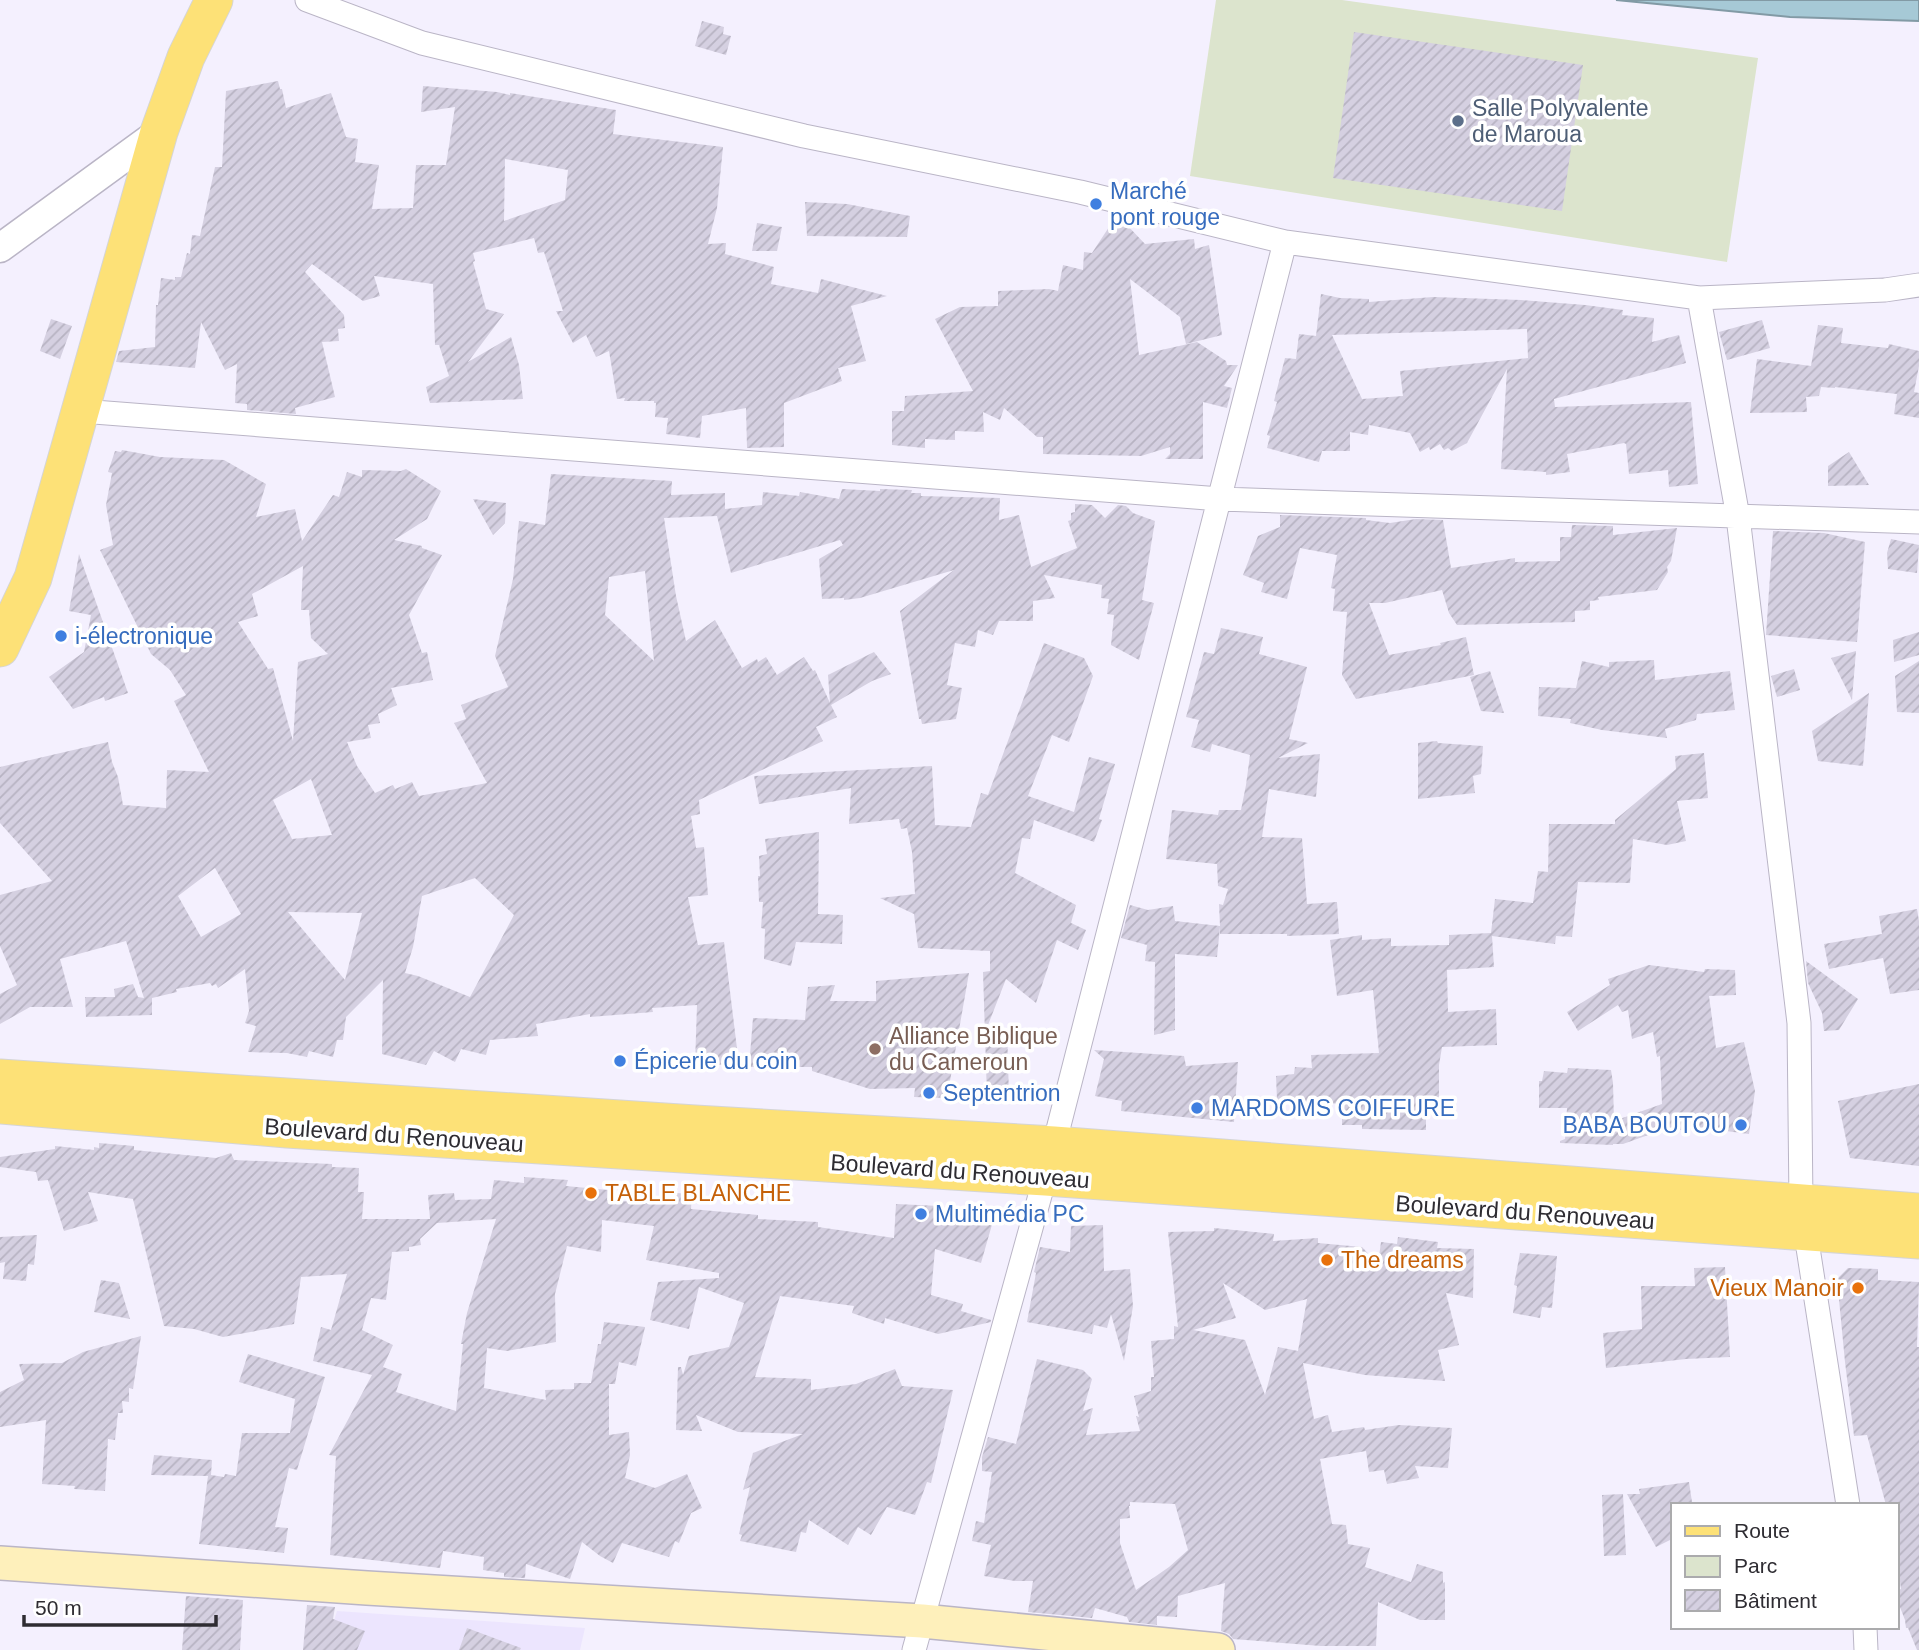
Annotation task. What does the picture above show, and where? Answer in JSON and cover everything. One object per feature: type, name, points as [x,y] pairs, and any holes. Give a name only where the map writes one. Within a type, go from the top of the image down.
[{"type":"main road","points":[[0,648],[33,578],[159,132],[186,57],[214,0]]},
{"type":"main road","name":"Boulevard du Renouveau","points":[[0,1077],[681,1123],[1050,1161],[1803,1218],[1919,1240]]},
{"type":"main road","name":"Boulevard du Renouveau","points":[[0,1105],[287,1129],[1050,1161]]},
{"type":"main road","name":"Boulevard du Renouveau","points":[[1803,1218],[1919,1212]]},
{"type":"main road","points":[[0,1563],[366,1588],[918,1636],[1218,1650]]},
{"type":"street","points":[[307,0],[422,43],[804,136],[1080,192],[1285,242],[1699,298],[1885,290],[1919,285]]},
{"type":"street","points":[[0,248],[159,132]]},
{"type":"street","points":[[918,1636],[1050,1161],[1285,242]]},
{"type":"street","points":[[1699,298],[1738,517],[1799,1023],[1803,1218],[1848,1503]]},
{"type":"street","points":[[81,411],[1220,499],[1919,523]]},
{"type":"street","points":[[1865,1629],[1866,1650]]},
{"type":"shaded area","points":[[337,1611],[585,1628],[580,1650],[325,1650]]},
{"type":"green space","points":[[1216,0],[1342,0],[1758,58],[1727,262],[1190,176]]},
{"type":"water","points":[[1616,0],[1919,0],[1919,21],[1790,17]]},
{"type":"building","points":[[702,21],[724,27],[723,34],[731,36],[726,55],[695,46]]},
{"type":"building","name":"Salle Polyvalente de Maroua","points":[[1354,32],[1583,65],[1562,211],[1333,178]]},
{"type":"building","points":[[278,81],[286,108],[331,93],[346,137],[358,139],[355,162],[379,165],[372,209],[413,208],[416,165],[446,165],[455,107],[421,112],[423,86],[510,93],[616,110],[613,134],[723,147],[717,208],[708,244],[726,243],[725,254],[774,267],[771,284],[818,293],[821,279],[887,296],[851,306],[866,361],[838,368],[842,381],[784,403],[784,447],[747,448],[746,408],[702,416],[700,438],[666,434],[668,418],[655,417],[654,401],[617,399],[609,351],[596,357],[586,335],[573,343],[556,311],[563,311],[544,252],[538,253],[534,238],[473,253],[486,309],[504,314],[468,362],[511,337],[519,365],[523,399],[430,403],[426,387],[449,376],[439,345],[435,345],[433,284],[374,276],[380,296],[363,301],[312,264],[305,272],[344,315],[345,328],[338,329],[339,341],[322,342],[335,397],[295,408],[296,414],[247,410],[247,404],[235,403],[237,364],[225,370],[201,322],[195,368],[116,362],[119,351],[155,347],[156,305],[161,278],[175,280],[175,277],[181,277],[187,253],[190,254],[192,235],[200,236],[215,167],[222,167],[226,91]],"holes":[[[505,159],[568,170],[565,200],[504,221]]]},
{"type":"building","points":[[805,202],[847,204],[910,216],[907,237],[807,236]]},
{"type":"building","points":[[1113,221],[1126,224],[1145,244],[1194,239],[1195,249],[1209,245],[1222,335],[1186,344],[1180,317],[1130,279],[1139,355],[1197,342],[1226,361],[1227,365],[1238,365],[1224,386],[1232,388],[1227,408],[1203,402],[1203,459],[1165,459],[1170,454],[1170,447],[1141,456],[1043,454],[1043,437],[1037,437],[1004,408],[1000,420],[983,412],[984,432],[955,431],[955,440],[925,439],[925,448],[892,445],[892,411],[904,411],[905,396],[973,391],[935,319],[960,307],[998,306],[998,291],[1058,291],[1063,265],[1083,270],[1084,252],[1092,253]]},
{"type":"building","points":[[757,223],[782,227],[777,251],[752,251]]},
{"type":"building","points":[[1321,294],[1369,299],[1369,302],[1433,297],[1521,300],[1623,310],[1622,315],[1654,318],[1652,342],[1679,335],[1686,363],[1554,399],[1555,407],[1691,402],[1698,484],[1669,487],[1668,470],[1629,474],[1624,443],[1567,454],[1570,472],[1546,475],[1546,472],[1501,469],[1507,369],[1467,443],[1452,451],[1448,448],[1444,450],[1440,444],[1420,452],[1410,433],[1369,425],[1368,435],[1350,432],[1350,451],[1322,451],[1319,462],[1267,448],[1270,436],[1267,435],[1277,402],[1274,401],[1285,358],[1296,359],[1299,334],[1316,336]],"holes":[[[1527,329],[1528,358],[1400,371],[1403,396],[1362,399],[1332,335]]]},
{"type":"building","points":[[51,319],[72,326],[60,359],[40,351]]},
{"type":"building","points":[[1762,320],[1770,348],[1727,360],[1719,332]]},
{"type":"building","points":[[1818,325],[1843,328],[1841,343],[1888,348],[1889,344],[1919,351],[1914,392],[1919,393],[1919,418],[1894,414],[1897,394],[1835,387],[1821,387],[1819,396],[1806,397],[1807,412],[1750,413],[1757,359],[1811,366]]},
{"type":"building","points":[[115,451],[224,460],[266,484],[256,517],[295,509],[302,541],[333,495],[339,497],[347,472],[362,477],[362,470],[406,469],[441,491],[427,519],[394,540],[422,546],[442,555],[409,615],[422,653],[427,652],[433,680],[391,688],[397,705],[378,714],[380,723],[368,725],[371,738],[347,742],[357,766],[375,793],[393,785],[395,789],[412,782],[419,796],[487,783],[454,723],[466,719],[461,705],[508,687],[495,656],[513,579],[519,521],[545,525],[551,474],[672,481],[671,495],[725,493],[725,509],[762,505],[763,492],[799,496],[800,492],[839,499],[842,489],[880,489],[912,490],[911,493],[921,493],[921,496],[1000,498],[999,520],[1019,515],[1031,567],[1077,548],[1068,521],[1071,520],[1071,513],[1075,512],[1075,504],[1092,505],[1105,518],[1118,505],[1126,506],[1133,513],[1155,521],[1142,600],[1154,603],[1139,660],[1111,645],[1114,615],[1107,614],[1109,599],[1101,598],[1102,585],[1044,575],[1055,598],[1033,601],[1033,621],[999,621],[993,635],[978,630],[975,647],[955,643],[947,685],[962,688],[956,719],[922,724],[900,611],[954,570],[860,598],[822,599],[819,559],[843,545],[840,540],[731,573],[717,516],[664,518],[686,641],[715,620],[742,668],[766,657],[777,675],[804,657],[813,671],[815,670],[830,703],[828,675],[874,652],[891,674],[872,681],[831,705],[837,717],[816,727],[823,741],[699,800],[700,814],[691,816],[696,848],[704,847],[708,895],[688,897],[698,945],[724,942],[739,1065],[695,1064],[697,1005],[652,1008],[653,1012],[590,1017],[590,1014],[536,1024],[538,1036],[490,1040],[486,1055],[461,1049],[455,1062],[434,1051],[426,1065],[382,1054],[383,980],[346,1017],[343,1040],[337,1040],[333,1057],[309,1051],[307,1057],[287,1053],[248,1052],[256,1026],[245,1023],[249,1011],[245,969],[218,988],[216,984],[212,986],[210,983],[176,989],[177,992],[152,998],[152,1015],[86,1017],[85,997],[115,997],[114,989],[133,984],[138,997],[144,998],[126,941],[60,959],[73,1007],[30,1007],[0,1024],[0,994],[17,985],[0,946],[0,895],[52,881],[0,823],[0,767],[108,742],[123,805],[166,808],[167,770],[209,772],[174,701],[186,695],[170,670],[151,654],[100,550],[113,545],[106,505],[112,473],[108,472]],"holes":[[[303,566],[301,610],[309,610],[311,638],[328,654],[298,662],[293,741],[273,668],[268,669],[238,622],[258,616],[252,594]],[[645,571],[654,661],[605,615],[609,577]],[[311,779],[332,835],[292,839],[273,800]],[[215,868],[241,914],[201,937],[178,896]],[[475,878],[514,915],[470,997],[405,973],[413,947],[422,896]],[[288,912],[362,913],[345,980]]]},
{"type":"building","points":[[1849,452],[1869,485],[1828,486],[1828,466]]},
{"type":"building","points":[[473,499],[506,503],[505,523],[493,535]]},
{"type":"building","points":[[1280,515],[1366,518],[1390,523],[1416,519],[1443,520],[1451,568],[1515,558],[1515,562],[1560,561],[1560,537],[1571,537],[1572,525],[1613,526],[1613,535],[1677,528],[1668,572],[1657,590],[1598,597],[1599,600],[1590,601],[1590,610],[1575,611],[1575,622],[1457,625],[1449,613],[1442,590],[1385,603],[1369,603],[1389,655],[1466,637],[1474,675],[1356,699],[1342,675],[1347,612],[1333,611],[1335,589],[1331,588],[1337,555],[1300,548],[1287,599],[1261,592],[1264,583],[1243,575],[1258,536],[1280,527]]},
{"type":"building","points":[[1773,531],[1824,533],[1865,542],[1857,642],[1766,635]]},
{"type":"building","points":[[1891,539],[1919,545],[1917,573],[1888,569],[1887,553]]},
{"type":"building","points":[[79,554],[128,693],[105,701],[104,697],[73,709],[49,677],[84,652],[91,615],[69,611]]},
{"type":"building","points":[[1221,628],[1263,637],[1259,654],[1307,667],[1289,739],[1308,743],[1278,758],[1320,754],[1316,797],[1269,789],[1262,837],[1302,838],[1307,904],[1337,902],[1339,934],[1220,934],[1220,927],[1217,957],[1175,954],[1175,1030],[1154,1035],[1155,962],[1145,961],[1147,945],[1121,938],[1130,905],[1148,910],[1173,906],[1175,921],[1220,926],[1219,904],[1223,905],[1228,889],[1218,886],[1217,864],[1166,859],[1172,810],[1218,815],[1219,810],[1241,810],[1246,785],[1250,755],[1212,744],[1210,752],[1191,747],[1199,720],[1186,717],[1204,652],[1214,654]]},
{"type":"building","points":[[1919,632],[1919,655],[1894,662],[1893,640]]},
{"type":"building","points":[[1044,643],[1084,658],[1093,676],[1069,742],[1052,735],[1028,796],[1074,812],[1089,757],[1115,764],[1094,842],[1034,820],[1030,839],[1022,838],[1015,873],[1076,905],[1071,923],[1086,930],[1078,950],[1057,940],[1036,1003],[1006,979],[988,1025],[1007,1029],[1009,1096],[987,1097],[983,972],[990,971],[990,951],[918,948],[914,914],[880,898],[915,894],[907,828],[901,829],[899,819],[849,824],[851,788],[759,804],[754,776],[932,766],[935,825],[971,827],[981,793],[988,795]]},
{"type":"building","points":[[1856,651],[1852,700],[1831,658]]},
{"type":"building","points":[[1654,660],[1655,680],[1730,671],[1735,710],[1697,714],[1696,720],[1665,729],[1667,738],[1602,730],[1570,723],[1571,719],[1538,716],[1539,687],[1576,688],[1582,661],[1609,667],[1609,662]]},
{"type":"building","points":[[1919,661],[1919,713],[1897,712],[1895,676]]},
{"type":"building","points":[[1794,669],[1800,690],[1777,697],[1771,676]]},
{"type":"building","points":[[1490,671],[1504,713],[1481,711],[1470,677]]},
{"type":"building","points":[[1869,693],[1863,766],[1818,761],[1812,731]]},
{"type":"building","points":[[1437,741],[1483,746],[1481,774],[1473,776],[1475,793],[1418,799],[1418,743]]},
{"type":"building","points":[[1704,753],[1708,798],[1677,801],[1686,841],[1667,845],[1633,839],[1630,883],[1578,882],[1572,937],[1556,936],[1555,944],[1492,936],[1494,967],[1447,970],[1448,1012],[1496,1009],[1497,1045],[1442,1047],[1439,1106],[1426,1106],[1426,1130],[1362,1129],[1362,1125],[1342,1125],[1342,1104],[1277,1100],[1276,1076],[1294,1074],[1295,1067],[1312,1068],[1311,1055],[1379,1053],[1373,990],[1337,996],[1330,940],[1362,935],[1362,940],[1391,938],[1391,946],[1449,945],[1449,935],[1491,933],[1495,899],[1533,903],[1538,871],[1548,872],[1549,824],[1615,824],[1615,820],[1676,769],[1675,756]]},
{"type":"building","points":[[819,832],[818,914],[843,915],[842,944],[796,942],[791,966],[764,959],[765,929],[761,928],[763,902],[759,902],[758,876],[759,856],[767,854],[765,839]]},
{"type":"building","points":[[1917,909],[1919,990],[1890,994],[1883,958],[1829,969],[1824,944],[1882,934],[1879,916]]},
{"type":"building","points":[[1806,961],[1858,999],[1839,1030],[1824,1031],[1822,1013],[1808,983]]},
{"type":"building","points":[[1649,965],[1704,972],[1705,969],[1735,970],[1736,995],[1709,996],[1716,1048],[1744,1042],[1755,1091],[1749,1134],[1687,1126],[1687,1130],[1662,1130],[1623,1144],[1560,1143],[1565,1139],[1567,1108],[1539,1108],[1539,1081],[1542,1081],[1544,1071],[1567,1073],[1568,1068],[1611,1070],[1614,1121],[1662,1104],[1660,1056],[1657,1057],[1653,1032],[1632,1039],[1628,1010],[1622,1012],[1618,1005],[1578,1031],[1567,1012],[1610,985],[1608,979]]},
{"type":"building","points":[[969,973],[947,1098],[914,1097],[915,1088],[870,1089],[812,1071],[812,1067],[749,1067],[753,1018],[805,1020],[808,987],[835,985],[830,1001],[876,1001],[876,981]]},
{"type":"building","points":[[1094,1050],[1184,1056],[1186,1066],[1238,1062],[1234,1122],[1121,1111],[1122,1101],[1095,1096],[1104,1059]]},
{"type":"building","points":[[1919,1084],[1919,1166],[1850,1158],[1838,1101]]},
{"type":"building","points":[[99,1143],[134,1146],[134,1150],[216,1158],[231,1153],[234,1160],[332,1164],[332,1167],[359,1168],[358,1192],[364,1192],[362,1219],[430,1219],[428,1195],[454,1193],[455,1200],[491,1199],[494,1180],[524,1183],[524,1177],[568,1180],[566,1186],[608,1190],[607,1200],[660,1204],[661,1192],[692,1194],[691,1209],[758,1215],[758,1219],[818,1222],[818,1227],[894,1238],[896,1204],[940,1206],[940,1209],[960,1211],[993,1221],[981,1263],[935,1249],[931,1295],[963,1304],[961,1311],[991,1322],[938,1334],[885,1318],[884,1324],[852,1313],[854,1306],[780,1296],[755,1377],[811,1379],[811,1390],[856,1384],[895,1369],[902,1386],[953,1390],[931,1483],[927,1482],[915,1515],[887,1507],[871,1535],[858,1527],[848,1545],[809,1520],[806,1533],[801,1532],[796,1552],[740,1541],[742,1535],[739,1534],[750,1487],[743,1490],[753,1453],[803,1434],[738,1432],[696,1415],[702,1431],[676,1430],[678,1367],[681,1367],[683,1375],[689,1356],[729,1347],[744,1303],[699,1287],[689,1329],[650,1320],[658,1282],[719,1278],[719,1273],[646,1260],[654,1226],[602,1220],[601,1252],[567,1246],[555,1294],[556,1342],[507,1351],[487,1348],[484,1388],[546,1400],[545,1390],[574,1389],[574,1383],[591,1383],[604,1322],[645,1327],[636,1366],[619,1362],[615,1384],[609,1384],[609,1435],[629,1432],[630,1455],[625,1478],[655,1488],[687,1474],[702,1508],[691,1513],[679,1543],[675,1541],[669,1557],[622,1543],[613,1563],[582,1542],[570,1579],[526,1564],[525,1578],[504,1577],[504,1573],[483,1570],[484,1557],[443,1551],[440,1568],[330,1555],[336,1456],[329,1455],[372,1375],[313,1361],[321,1327],[331,1330],[347,1274],[301,1277],[294,1324],[223,1337],[194,1329],[164,1326],[133,1199],[88,1192],[98,1221],[64,1231],[48,1180],[38,1181],[36,1172],[0,1167],[0,1157],[55,1149],[55,1146],[94,1150],[94,1147],[99,1148]],"holes":[[[496,1219],[467,1313],[461,1344],[456,1411],[396,1392],[402,1374],[383,1367],[393,1345],[362,1330],[371,1298],[386,1300],[392,1252],[409,1251],[409,1247],[421,1245],[420,1239],[437,1223]]]},
{"type":"building","points":[[1103,1225],[1104,1271],[1130,1269],[1133,1306],[1124,1361],[1111,1314],[1107,1328],[1094,1325],[1092,1334],[1027,1322],[1040,1247],[1070,1252],[1071,1226]]},
{"type":"building","points":[[1214,1228],[1274,1234],[1273,1241],[1318,1238],[1318,1243],[1362,1247],[1378,1264],[1381,1242],[1397,1244],[1398,1237],[1438,1242],[1437,1248],[1474,1249],[1473,1298],[1446,1293],[1459,1345],[1438,1350],[1445,1381],[1365,1375],[1303,1363],[1314,1419],[1328,1415],[1332,1432],[1399,1425],[1452,1428],[1448,1468],[1415,1466],[1419,1478],[1387,1484],[1384,1470],[1369,1472],[1366,1451],[1320,1459],[1332,1524],[1346,1525],[1348,1544],[1370,1548],[1365,1567],[1411,1582],[1417,1564],[1443,1572],[1445,1620],[1420,1620],[1378,1602],[1376,1646],[1321,1646],[1233,1639],[1221,1631],[1225,1583],[1178,1596],[1177,1617],[1157,1616],[1157,1625],[1129,1622],[1127,1617],[1095,1608],[1092,1618],[1028,1612],[1033,1581],[984,1576],[991,1545],[972,1541],[976,1521],[984,1523],[992,1472],[982,1471],[982,1457],[988,1437],[1016,1444],[1037,1359],[1083,1370],[1092,1379],[1083,1411],[1093,1408],[1086,1435],[1140,1431],[1134,1396],[1151,1391],[1151,1377],[1154,1377],[1151,1341],[1174,1339],[1174,1326],[1178,1327],[1168,1232],[1214,1231]],"holes":[[[1223,1283],[1265,1310],[1307,1299],[1298,1351],[1278,1347],[1265,1395],[1245,1340],[1193,1330],[1236,1318]],[[1130,1502],[1175,1504],[1188,1550],[1136,1590],[1120,1543],[1120,1519],[1130,1518]]]},
{"type":"building","points":[[37,1235],[34,1265],[28,1264],[26,1281],[3,1279],[5,1262],[0,1263],[0,1237]]},
{"type":"building","points":[[1520,1253],[1557,1256],[1552,1308],[1542,1307],[1540,1318],[1513,1313],[1517,1286],[1514,1285]]},
{"type":"building","points":[[1725,1267],[1730,1357],[1606,1368],[1603,1333],[1642,1329],[1641,1286],[1695,1286],[1694,1268]]},
{"type":"building","points":[[1848,1268],[1878,1269],[1878,1280],[1919,1282],[1919,1650],[1906,1628],[1898,1602],[1898,1590],[1901,1589],[1898,1567],[1898,1503],[1885,1503],[1867,1435],[1854,1436],[1837,1279]]},
{"type":"building","points":[[101,1280],[119,1283],[130,1319],[94,1312]]},
{"type":"building","points":[[141,1336],[133,1389],[129,1388],[129,1402],[122,1401],[123,1413],[118,1413],[115,1440],[108,1439],[105,1491],[42,1484],[46,1420],[0,1427],[0,1392],[24,1380],[19,1364],[62,1363],[83,1352]]},
{"type":"building","points":[[248,1354],[325,1377],[297,1470],[289,1468],[275,1527],[288,1528],[284,1553],[199,1544],[208,1476],[151,1475],[154,1455],[212,1460],[211,1475],[236,1476],[242,1433],[290,1433],[295,1399],[239,1382]]},
{"type":"building","points":[[1689,1482],[1692,1502],[1671,1503],[1671,1540],[1656,1547],[1627,1494],[1640,1494],[1639,1489]]},
{"type":"building","points":[[1623,1494],[1626,1555],[1604,1556],[1602,1495]]},
{"type":"building","points":[[186,1596],[243,1600],[240,1650],[182,1650]]},
{"type":"building","points":[[307,1605],[335,1607],[333,1619],[365,1631],[357,1650],[303,1650]]},
{"type":"building","points":[[467,1628],[521,1648],[459,1650]]},
{"type":"place","name":"Salle Polyvalente de Maroua","points":[[1458,121]]},
{"type":"place","name":"Marché pont rouge","points":[[1096,204]]},
{"type":"place","name":"i-électronique","points":[[61,636]]},
{"type":"place","name":"Alliance Biblique du Cameroun","points":[[875,1049]]},
{"type":"place","name":"Épicerie du coin","points":[[620,1061]]},
{"type":"place","name":"Septentrion","points":[[929,1093]]},
{"type":"place","name":"MARDOMS COIFFURE","points":[[1197,1108]]},
{"type":"place","name":"BABA BOUTOU","points":[[1741,1125]]},
{"type":"place","name":"TABLE BLANCHE","points":[[591,1193]]},
{"type":"place","name":"Multimédia PC","points":[[921,1214]]},
{"type":"place","name":"The dreams","points":[[1327,1260]]},
{"type":"place","name":"Vieux Manoir","points":[[1858,1288]]}]
